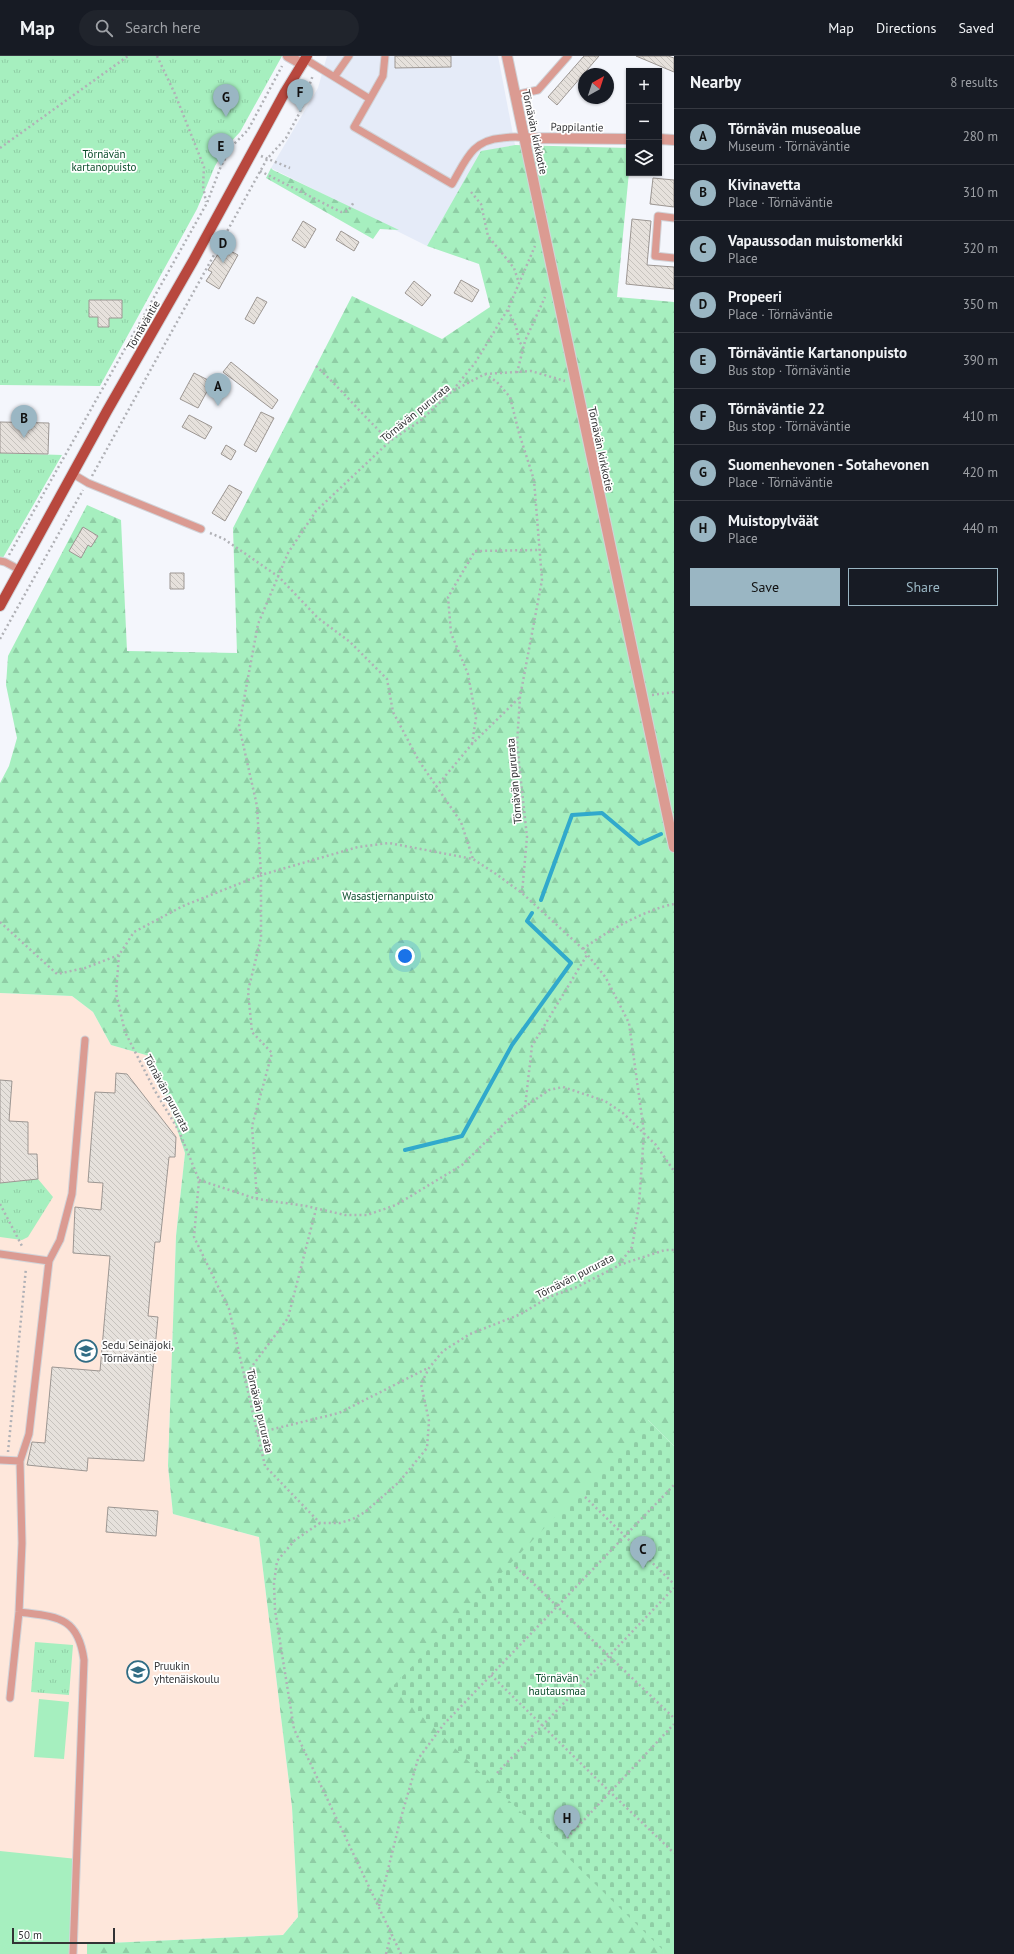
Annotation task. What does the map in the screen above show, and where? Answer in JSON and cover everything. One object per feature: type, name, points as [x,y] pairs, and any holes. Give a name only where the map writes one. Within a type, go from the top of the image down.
[{"type":"main road","name":"Törnäväntie","points":[[0,606],[304,60]]},
{"type":"street","name":"Törnävän kirkkotie","points":[[506,56],[674,847]]},
{"type":"street","points":[[286,59],[304,60]]},
{"type":"street","name":"Pappilantie","points":[[524,138],[626,139]]},
{"type":"street","points":[[662,139],[674,140]]},
{"type":"lane","points":[[335,76],[349,56]]},
{"type":"lane","points":[[385,56],[384,76],[354,127],[452,184],[471,152],[488,139],[518,136],[524,138]]},
{"type":"lane","points":[[515,95],[538,90],[568,56]]},
{"type":"lane","points":[[304,60],[335,76],[370,99]]},
{"type":"lane","points":[[674,218],[658,216],[655,256],[674,258]]},
{"type":"lane","points":[[73,474],[88,483],[201,529]]},
{"type":"lane","points":[[3,562],[20,570]]},
{"type":"lane","points":[[10,1698],[19,1612],[22,1543],[20,1461],[29,1434],[50,1261],[60,1240],[72,1194],[85,1040]]},
{"type":"lane","points":[[0,1254],[50,1261]]},
{"type":"lane","points":[[3,1460],[20,1461]]},
{"type":"lane","points":[[19,1612],[52,1616],[66,1622],[75,1631],[83,1649],[84,1660],[73,1954]]},
{"type":"path","points":[[0,148],[128,56]]},
{"type":"path","points":[[157,56],[175,94],[204,167],[203,186],[207,203]]},
{"type":"path","points":[[3,562],[207,203],[221,166],[233,145],[248,130],[286,59]]},
{"type":"path","points":[[0,639],[260,171],[267,159],[286,138],[300,112],[310,81],[318,66]]},
{"type":"path","points":[[252,151],[290,168]]},
{"type":"path","points":[[260,171],[342,212],[348,211],[354,202]]},
{"type":"path","points":[[471,192],[481,204],[488,236],[514,268],[520,283]]},
{"type":"path","points":[[451,392],[475,363],[508,309],[543,227]]},
{"type":"path","points":[[517,373],[525,340],[553,280]]},
{"type":"path","points":[[508,309],[516,326],[519,341],[523,348]]},
{"type":"path","points":[[316,366],[338,386],[362,415],[390,441]]},
{"type":"path","points":[[485,374],[531,371],[576,385]]},
{"type":"path","name":"Törnävän pururata","points":[[261,875],[257,806],[239,726],[258,624],[288,553],[316,511],[390,441],[420,421],[451,392],[485,374],[497,382],[510,397],[519,433],[534,480],[540,550],[542,580],[520,697],[517,744],[527,838],[522,894]]},
{"type":"path","points":[[201,529],[224,539],[279,577],[318,618],[350,642],[387,679],[393,712],[420,762],[461,822],[473,859]]},
{"type":"path","points":[[472,744],[476,718],[468,674],[451,633],[448,596],[475,552],[540,550]]},
{"type":"path","points":[[642,696],[674,692]]},
{"type":"path","points":[[436,787],[472,744],[520,697]]},
{"type":"path","name":"Törnävän pururata","points":[[389,843],[473,859],[496,874],[522,894],[583,949],[606,978],[629,1023],[644,1132],[638,1205],[632,1247],[618,1266],[577,1287],[549,1297],[521,1314],[470,1334],[443,1351],[429,1368],[421,1384],[429,1421],[427,1448],[399,1482],[365,1512],[353,1519],[340,1523],[320,1523],[265,1466],[229,1309],[194,1237],[199,1180],[179,1131],[155,1091],[125,1032],[116,993],[120,955],[134,932],[183,906],[261,875],[358,847],[389,843]]},
{"type":"path","points":[[257,1200],[252,1126],[272,1053],[252,1032],[248,991],[261,938],[261,875]]},
{"type":"path","points":[[583,949],[625,924],[655,910],[674,904]]},
{"type":"path","points":[[0,922],[57,974],[85,968],[120,955]]},
{"type":"path","points":[[525,1107],[532,1046],[587,955]]},
{"type":"path","points":[[199,1180],[257,1200],[316,1209],[345,1216],[367,1215],[396,1205],[462,1165],[512,1116],[549,1090],[563,1087],[605,1101],[623,1113],[656,1145],[674,1171]]},
{"type":"path","points":[[0,1204],[28,1258],[3,1460]]},
{"type":"path","points":[[244,1377],[288,1318],[316,1209]]},
{"type":"path","points":[[618,1266],[665,1250],[674,1250]]},
{"type":"path","points":[[257,1433],[339,1413],[429,1368]]},
{"type":"path","points":[[379,1906],[400,1821],[418,1759],[444,1724],[674,1485]]},
{"type":"path","points":[[585,1497],[674,1584]]},
{"type":"path","points":[[320,1523],[295,1540],[277,1561],[274,1583],[275,1610],[294,1729],[401,1954]]},
{"type":"path","points":[[516,1567],[674,1718]]},
{"type":"path","points":[[497,1773],[674,1588]]},
{"type":"path","points":[[491,1675],[674,1853]]},
{"type":"path","points":[[567,1838],[674,1724]]},
{"type":"path","points":[[386,1954],[391,1933]]},
{"type":"shaded area","points":[[327,56],[498,56],[515,145],[481,152],[427,246],[271,168],[318,88]]},
{"type":"shaded area","points":[[0,993],[72,996],[93,1012],[111,1045],[153,1057],[185,1153],[176,1236],[168,1466],[173,1514],[259,1537],[292,1807],[298,1917],[283,1935],[88,1944],[87,1954],[0,1954]]},
{"type":"green space","name":"Törnävän kartanopuisto","points":[[0,56],[282,56],[240,132],[227,146],[215,166],[197,209],[100,386],[0,385]]},
{"type":"green space","name":"Wasastjernanpuisto","points":[[515,145],[626,148],[626,176],[629,176],[617,297],[674,302],[674,1446],[648,1420],[664,1954],[87,1954],[87,1944],[283,1935],[298,1917],[292,1807],[259,1537],[173,1514],[168,1466],[176,1236],[185,1153],[153,1057],[111,1045],[93,1012],[72,996],[0,993],[0,783],[9,766],[17,738],[6,685],[8,656],[87,505],[121,520],[127,651],[237,653],[233,528],[352,296],[442,339],[490,307],[479,264],[427,246],[481,151]]},
{"type":"green space","points":[[271,168],[399,230],[380,229],[373,239],[266,178]]},
{"type":"green space","points":[[0,453],[62,455],[0,563]]},
{"type":"green space","points":[[38,1179],[53,1197],[28,1237],[22,1240],[0,1237],[0,1183]]},
{"type":"green space","name":"Törnävän hautausmaa","points":[[648,1420],[674,1446],[674,1954],[664,1954],[663,1950],[392,1687]]},
{"type":"green space","points":[[35,1642],[73,1645],[69,1695],[31,1692]]},
{"type":"green space","points":[[39,1699],[69,1702],[64,1759],[34,1757]]},
{"type":"green space","points":[[0,1851],[77,1859],[73,1954],[0,1954]]},
{"type":"building","points":[[395,56],[451,56],[451,67],[395,68]]},
{"type":"building","points":[[584,56],[599,56],[589,68],[578,68],[578,80],[557,105],[548,97]]},
{"type":"building","points":[[636,56],[668,56],[674,58],[674,72]]},
{"type":"building","points":[[653,178],[674,180],[674,207],[650,204]]},
{"type":"building","points":[[632,219],[651,221],[647,265],[674,267],[674,289],[626,284]]},
{"type":"building","points":[[303,221],[316,229],[305,248],[292,240]]},
{"type":"building","points":[[341,231],[359,242],[354,251],[336,240]]},
{"type":"building","points":[[225,248],[238,255],[219,289],[206,281],[212,272],[208,270],[218,254],[221,256]]},
{"type":"building","points":[[461,280],[479,290],[472,302],[454,293]]},
{"type":"building","points":[[414,281],[431,295],[422,306],[405,293]]},
{"type":"building","points":[[257,297],[267,302],[254,324],[245,319]]},
{"type":"building","points":[[89,300],[122,300],[122,318],[109,318],[109,327],[98,327],[98,317],[89,317]]},
{"type":"building","points":[[231,362],[278,400],[272,409],[223,372]]},
{"type":"building","points":[[194,373],[212,382],[198,408],[180,399]]},
{"type":"building","points":[[261,412],[274,418],[256,452],[244,445]]},
{"type":"building","points":[[189,415],[212,427],[205,439],[182,427]]},
{"type":"building","points":[[0,422],[49,423],[48,454],[0,453]]},
{"type":"building","points":[[226,445],[236,451],[231,460],[221,454]]},
{"type":"building","points":[[229,485],[242,492],[225,521],[212,513]]},
{"type":"building","points":[[83,527],[98,536],[91,547],[88,545],[81,558],[69,551]]},
{"type":"building","points":[[170,573],[184,573],[184,589],[170,589]]},
{"type":"building","points":[[116,1073],[127,1074],[176,1137],[175,1157],[169,1157],[160,1242],[155,1242],[148,1316],[158,1317],[144,1461],[88,1458],[87,1471],[27,1465],[32,1442],[45,1443],[52,1367],[100,1371],[110,1256],[73,1253],[75,1207],[101,1210],[103,1183],[88,1182],[95,1092],[115,1093]]},
{"type":"building","points":[[0,1080],[12,1081],[9,1121],[28,1122],[28,1154],[37,1154],[38,1179],[0,1183]]},
{"type":"building","points":[[108,1507],[158,1511],[156,1536],[106,1532]]},
{"type":"waterway","points":[[541,900],[572,815],[602,813],[639,844],[661,834]]},
{"type":"waterway","points":[[405,1150],[462,1136],[512,1045],[571,963],[527,921],[532,913]]},
{"type":"place","name":"Törnäväntie 22","points":[[300,112]]},
{"type":"place","name":"Suomenhevonen - Sotahevonen","points":[[226,117]]},
{"type":"place","name":"Törnäväntie Kartanonpuisto","points":[[221,166]]},
{"type":"place","name":"Propeeri","points":[[223,263]]},
{"type":"place","name":"Törnävän museoalue","points":[[218,406]]},
{"type":"place","name":"Kivinavetta","points":[[24,438]]},
{"type":"place","name":"Sedu Seinäjoki, Törnäväntie","points":[[86,1351]]},
{"type":"place","name":"Vapaussodan muistomerkki","points":[[643,1569]]},
{"type":"place","name":"Pruukin yhtenäiskoulu","points":[[138,1672]]},
{"type":"place","name":"Muistopylväät","points":[[567,1838]]}]
